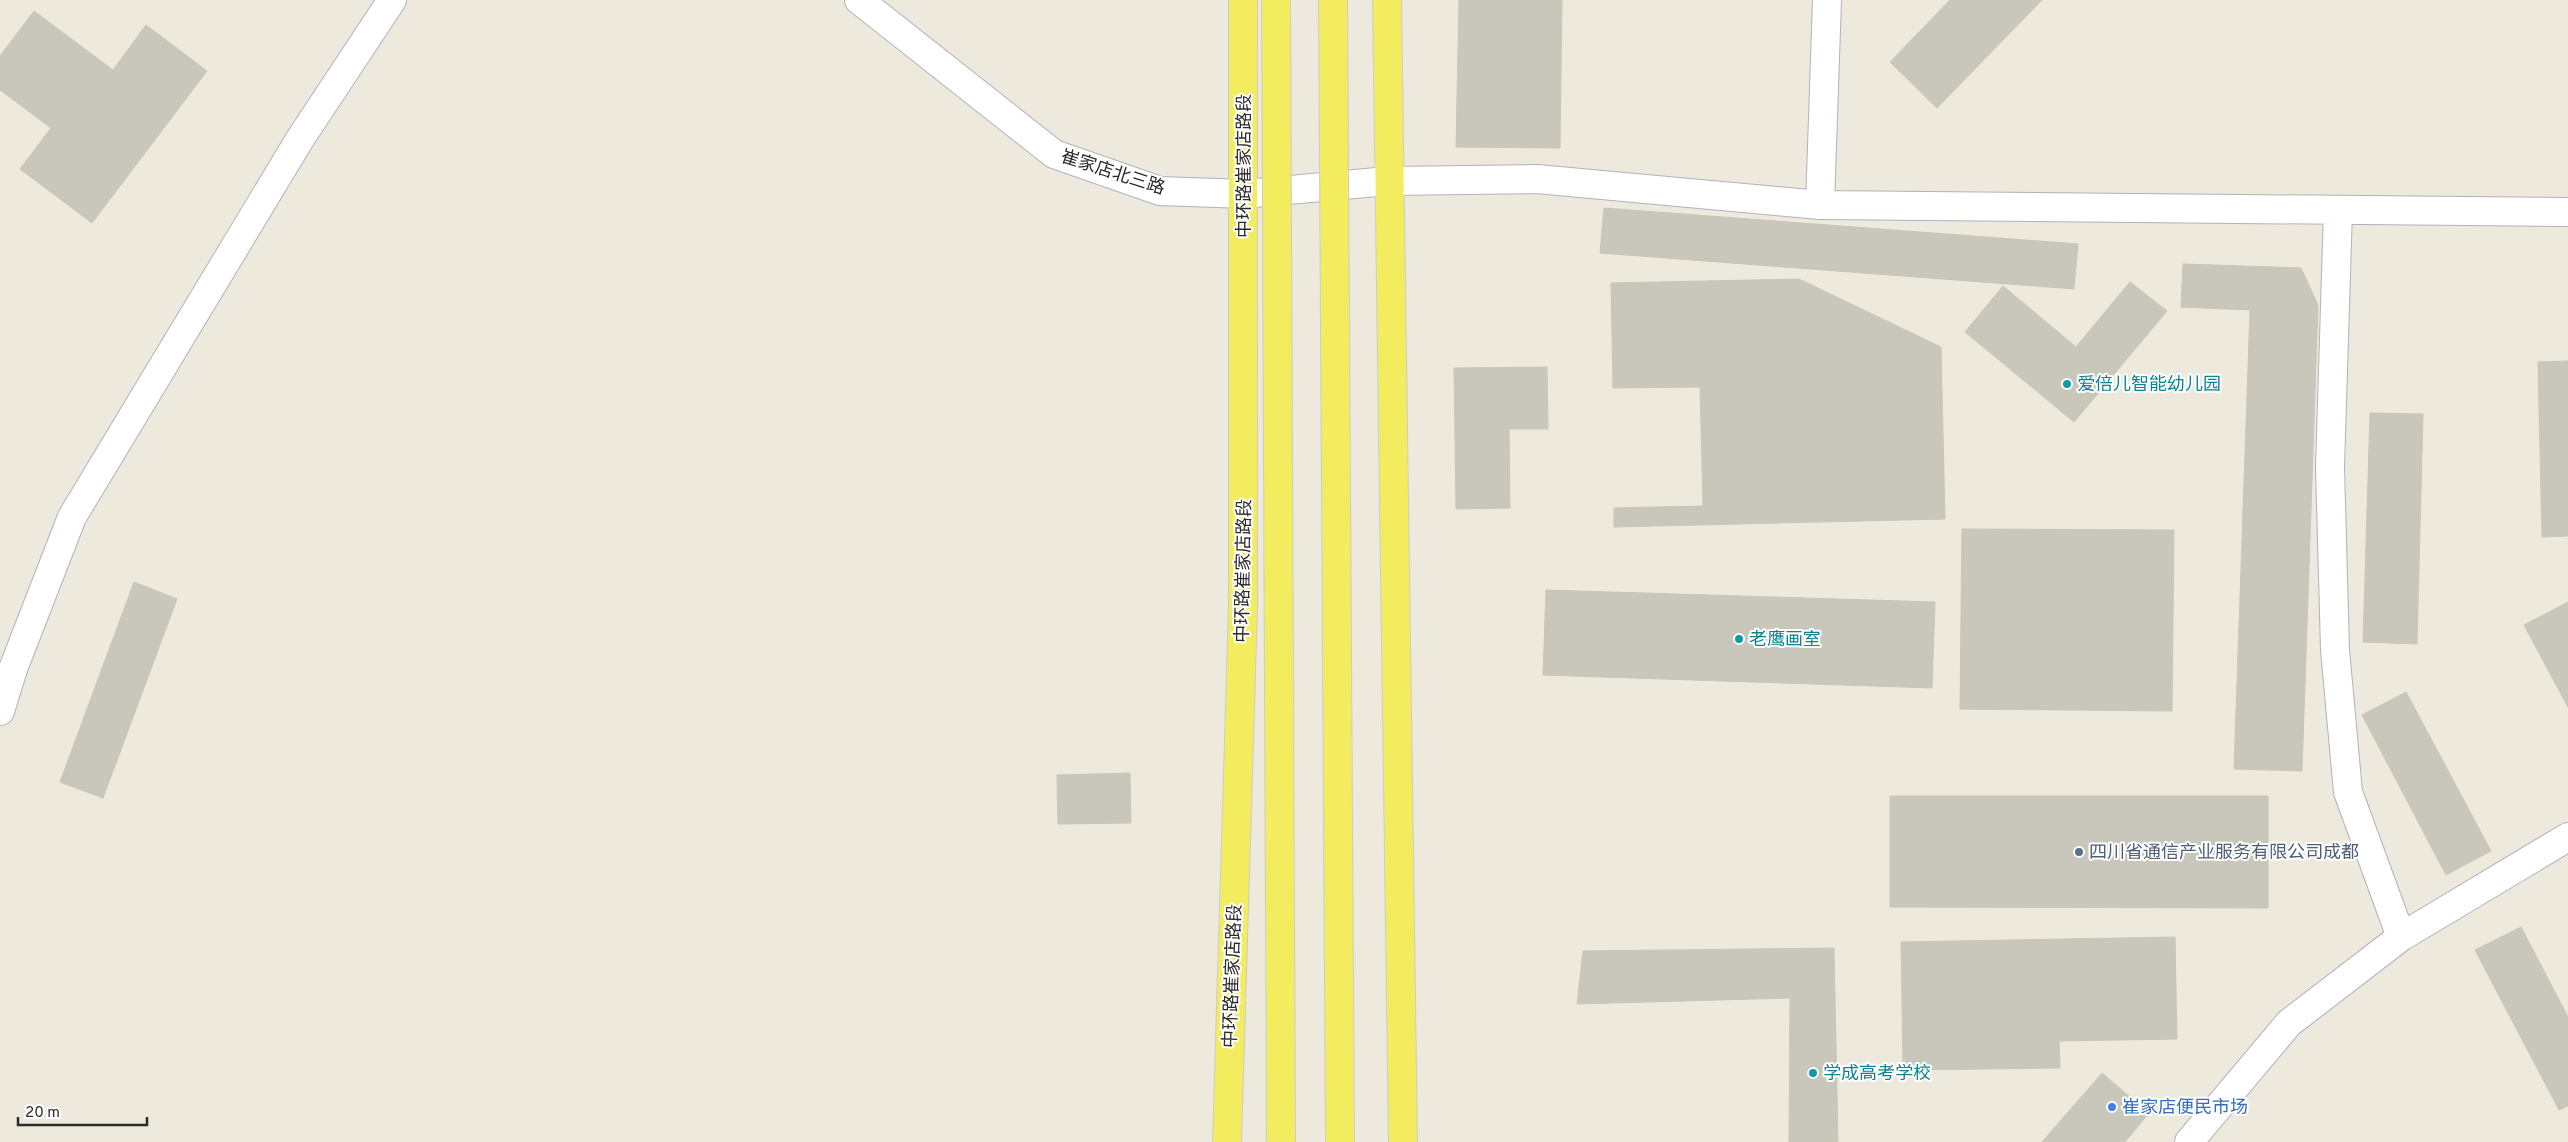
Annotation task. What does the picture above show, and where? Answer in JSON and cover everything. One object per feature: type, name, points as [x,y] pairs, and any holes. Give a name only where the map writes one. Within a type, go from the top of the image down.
[{"type":"main road","name":"中环路崔家店路段","points":[[1227,1142],[1243,606],[1245,194],[1243,0]]},
{"type":"main road","points":[[1276,0],[1281,1142]]},
{"type":"main road","points":[[1333,0],[1340,1142]]},
{"type":"main road","points":[[1387,0],[1388,180],[1403,1142]]},
{"type":"street","points":[[0,710],[72,517],[300,139],[392,0]]},
{"type":"street","name":"崔家店北三路","points":[[859,0],[1054,154],[1160,191],[1245,194],[1388,180],[1536,179],[1820,206],[2568,212]]},
{"type":"street","points":[[1820,206],[1827,0]]},
{"type":"street","points":[[2338,210],[2330,467],[2335,650],[2348,792],[2401,937]]},
{"type":"street","points":[[2189,1142],[2289,1023],[2401,937],[2568,837]]},
{"type":"building","points":[[1459,0],[1562,0],[1560,148],[1456,147]]},
{"type":"building","points":[[1950,0],[2042,0],[1937,108],[1890,62]]},
{"type":"building","points":[[34,11],[113,70],[146,25],[207,71],[92,223],[20,169],[51,128],[0,90],[0,56]]},
{"type":"building","points":[[1604,208],[2078,244],[2074,289],[1600,253]]},
{"type":"building","points":[[2183,264],[2301,268],[2318,305],[2302,771],[2234,769],[2250,310],[2181,307]]},
{"type":"building","points":[[1799,279],[1941,347],[1945,519],[1614,527],[1614,508],[1703,506],[1700,387],[1613,388],[1611,283]]},
{"type":"building","name":"爱倍儿智能幼儿园","points":[[2130,282],[2167,311],[2074,422],[1965,332],[2003,286],[2076,347]]},
{"type":"building","points":[[2568,361],[2568,536],[2542,537],[2538,362]]},
{"type":"building","points":[[1547,367],[1548,429],[1509,429],[1510,508],[1456,509],[1454,368]]},
{"type":"building","points":[[2370,413],[2423,414],[2417,644],[2363,642]]},
{"type":"building","points":[[1962,529],[2174,530],[2172,711],[1960,709]]},
{"type":"building","points":[[134,582],[177,599],[103,798],[60,782]]},
{"type":"building","name":"老鹰画室","points":[[1546,590],[1935,602],[1932,688],[1543,675]]},
{"type":"building","points":[[2568,602],[2568,707],[2524,625]]},
{"type":"building","points":[[2406,692],[2491,851],[2446,875],[2362,715]]},
{"type":"building","points":[[1130,773],[1131,823],[1058,824],[1057,775]]},
{"type":"building","name":"四川省通信产业服务有限公司成都","points":[[1890,796],[2268,796],[2268,908],[1890,907]]},
{"type":"building","points":[[2521,927],[2568,1017],[2568,1106],[2559,1110],[2475,950]]},
{"type":"building","points":[[2175,937],[2177,1039],[2059,1041],[2060,1068],[1903,1070],[1901,942]]},
{"type":"building","name":"学成高考学校","points":[[1834,948],[1838,1142],[1789,1142],[1790,998],[1577,1004],[1583,951]]},
{"type":"building","name":"崔家店便民市场","points":[[2102,1073],[2149,1113],[2125,1142],[2042,1142]]},
{"type":"place","name":"爱倍儿智能幼儿园","points":[[2067,384]]},
{"type":"place","name":"老鹰画室","points":[[1739,639]]},
{"type":"place","name":"四川省通信产业服务有限公司成都","points":[[2079,852]]},
{"type":"place","name":"学成高考学校","points":[[1813,1073]]},
{"type":"place","name":"崔家店便民市场","points":[[2112,1107]]}]
